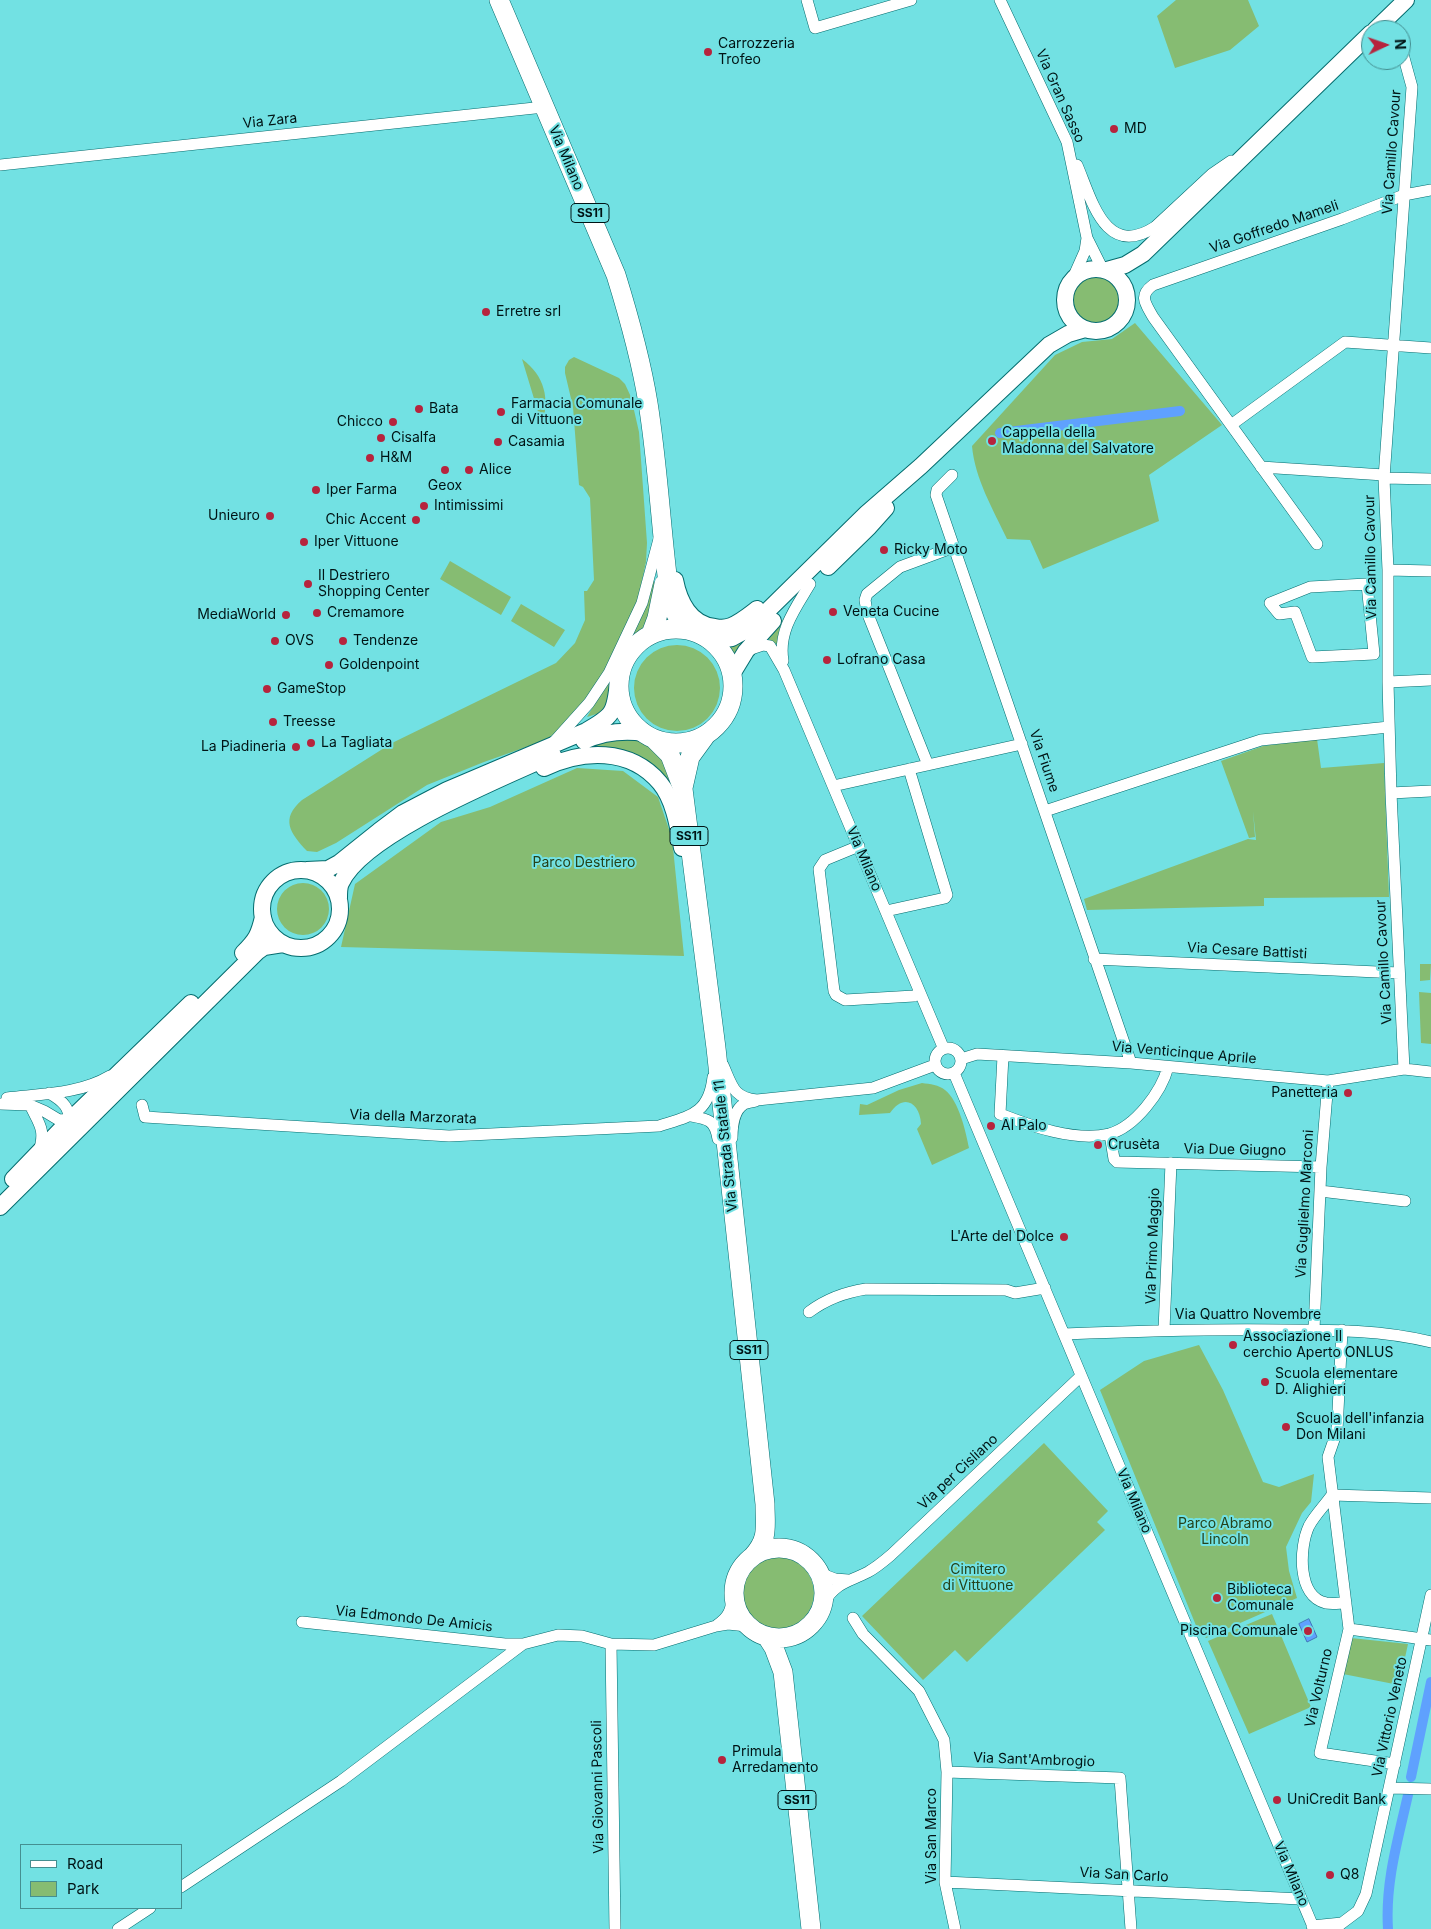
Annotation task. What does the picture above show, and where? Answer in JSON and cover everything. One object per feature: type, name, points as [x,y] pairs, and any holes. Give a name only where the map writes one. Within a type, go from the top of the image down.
[{"type":"main road","name":"SS11","points":[[500,0],[544,107]]},
{"type":"main road","points":[[1387,20],[1406,0]]},
{"type":"main road","points":[[1049,345],[1059,329],[1065,293],[1073,278],[1086,270],[1104,269],[1125,264],[1143,254],[1361,46]]},
{"type":"main road","name":"Via Milano","points":[[544,107],[616,274],[630,321],[648,403],[660,502]]},
{"type":"main road","points":[[1127,294],[1132,275],[1143,254]]},
{"type":"main road","points":[[1065,302],[1071,318],[1085,329],[1094,331],[1104,330],[1120,321],[1128,304],[1127,294],[1120,279],[1104,269]]},
{"type":"main road","points":[[712,640],[732,638],[742,634],[806,581],[869,527],[921,466],[1049,345],[1068,334],[1085,329]]},
{"type":"main road","name":"SS11","points":[[660,502],[666,568]]},
{"type":"main road","points":[[660,502],[676,587],[681,602],[688,613],[708,626],[729,627],[748,617],[772,596],[806,581]]},
{"type":"main road","points":[[666,568],[673,608],[683,628]]},
{"type":"main road","points":[[651,634],[661,604],[666,568]]},
{"type":"main road","points":[[732,674],[760,633],[806,581]]},
{"type":"main road","points":[[0,1207],[7,1192],[39,1152],[256,940],[263,917],[263,900],[272,882],[288,872],[328,869],[339,863],[403,813],[447,790],[586,731],[605,720],[616,704],[621,667],[628,653],[638,642],[651,634],[666,629],[683,628],[698,632],[712,640],[721,650],[732,674],[733,692],[729,709],[719,723],[706,735],[689,742],[670,743],[629,731],[612,731],[588,739],[446,805],[398,831],[360,859],[344,877],[340,885],[339,898]]},
{"type":"main road","points":[[618,682],[620,699],[626,715],[637,728],[649,736]]},
{"type":"main road","name":"Via Strada Statale 11","points":[[683,789],[690,757],[706,735]]},
{"type":"main road","name":"Via Strada Statale 11","points":[[649,736],[670,755],[676,765],[683,789],[716,1048],[765,1504],[765,1534],[762,1545],[742,1567],[735,1581],[733,1596]]},
{"type":"main road","points":[[446,805],[481,796],[563,759],[593,754],[615,756],[630,761],[660,783],[670,801],[678,822],[684,856],[695,882]]},
{"type":"main road","points":[[7,1192],[153,1056],[257,952],[264,947],[283,944],[310,948],[326,940],[337,925],[341,907],[339,898],[330,882],[324,876],[307,870]]},
{"type":"main road","points":[[263,917],[270,932],[283,944]]},
{"type":"main road","name":"Via Strada Statale 11","points":[[765,1504],[774,1532],[790,1549],[802,1554],[812,1562],[819,1573]]},
{"type":"main road","points":[[753,1556],[770,1549],[790,1549]]},
{"type":"main road","points":[[784,1672],[792,1644],[818,1616],[823,1603],[824,1588],[819,1573]]},
{"type":"main road","points":[[733,1596],[740,1618],[747,1626],[766,1637],[778,1639],[800,1634]]},
{"type":"main road","points":[[766,1637],[774,1648],[784,1672]]},
{"type":"main road","name":"SS11","points":[[784,1672],[811,1929]]},
{"type":"street","points":[[807,0],[815,28],[911,0]]},
{"type":"street","name":"Via Gran Sasso","points":[[1000,0],[1067,142],[1087,238],[1104,269]]},
{"type":"street","name":"Via Camillo Cavour","points":[[1404,1069],[1391,793],[1388,682],[1388,570],[1384,476],[1412,87],[1407,70]]},
{"type":"street","name":"Via Zara","points":[[0,165],[544,107]]},
{"type":"street","points":[[1067,142],[1099,215],[1107,228],[1116,234],[1126,236],[1145,234],[1155,227],[1212,174],[1254,146]]},
{"type":"street","name":"Via Goffredo Mameli","points":[[1231,425],[1153,317],[1146,303],[1144,295],[1146,290],[1153,285],[1342,219],[1404,195],[1431,190]]},
{"type":"street","name":"Via Gran Sasso","points":[[1073,278],[1085,251],[1087,238]]},
{"type":"street","points":[[1317,544],[1231,425],[1345,342],[1431,348]]},
{"type":"street","points":[[1261,467],[1431,479]]},
{"type":"street","name":"Via Fiume","points":[[952,475],[937,490],[936,495],[1131,1063]]},
{"type":"street","points":[[552,744],[590,703],[609,672],[642,603],[662,527]]},
{"type":"street","points":[[928,765],[867,612],[865,600],[866,594],[900,567],[954,547]]},
{"type":"street","points":[[1388,570],[1431,571]]},
{"type":"street","points":[[784,670],[781,650],[784,632],[806,581]]},
{"type":"street","points":[[1367,584],[1374,654],[1312,658],[1295,612],[1280,614],[1270,603],[1310,587],[1367,584]]},
{"type":"street","points":[[746,651],[764,645],[770,646],[784,670]]},
{"type":"street","name":"Via Milano","points":[[784,670],[943,1048]]},
{"type":"street","points":[[1388,682],[1431,680]]},
{"type":"street","points":[[1045,811],[1261,740],[1389,727]]},
{"type":"street","points":[[833,786],[1022,744]]},
{"type":"street","points":[[886,911],[945,898],[947,895],[909,769]]},
{"type":"street","points":[[1391,793],[1431,791]]},
{"type":"street","points":[[858,846],[825,860],[819,869],[834,991],[836,995],[845,1000],[914,996],[920,993]]},
{"type":"street","name":"Via Cesare Battisti","points":[[1094,959],[1399,973]]},
{"type":"street","points":[[716,1048],[732,1086],[737,1093],[746,1099],[757,1100],[873,1088],[935,1065]]},
{"type":"street","name":"Via della Marzorata","points":[[142,1105],[145,1117],[449,1136],[659,1126],[691,1116],[704,1105],[709,1098],[716,1048]]},
{"type":"street","points":[[943,1048],[955,1049],[961,1059],[959,1069],[954,1073],[942,1073],[935,1065],[935,1054],[943,1048]]},
{"type":"street","name":"Via Venticinque Aprile","points":[[961,1059],[977,1054],[1131,1063],[1328,1081],[1404,1069],[1431,1072]]},
{"type":"street","points":[[0,1104],[30,1104],[59,1120],[82,1117],[138,1063],[153,1056]]},
{"type":"street","points":[[1004,1056],[1000,1114],[1054,1132],[1092,1136],[1110,1134],[1134,1120],[1145,1109],[1161,1085],[1168,1067]]},
{"type":"street","points":[[0,1099],[81,1088],[100,1082],[122,1069]]},
{"type":"street","name":"Via Milano","points":[[954,1073],[1313,1927]]},
{"type":"street","name":"Via Guglielmo Marconi","points":[[1314,1330],[1321,1167],[1328,1081]]},
{"type":"street","points":[[7,1192],[69,1129],[69,1111],[64,1103],[49,1093]]},
{"type":"street","points":[[731,1196],[734,1121],[738,1110],[744,1104],[757,1100]]},
{"type":"street","points":[[30,1104],[42,1131],[39,1152]]},
{"type":"street","points":[[691,1116],[711,1122],[717,1129],[731,1196]]},
{"type":"street","name":"Via Due Giugno","points":[[1110,1134],[1114,1159],[1117,1162],[1321,1167]]},
{"type":"street","name":"Via Primo Maggio","points":[[1164,1330],[1171,1163]]},
{"type":"street","points":[[1320,1190],[1405,1201]]},
{"type":"street","points":[[809,1312],[819,1305],[855,1291],[866,1289],[1006,1290],[1014,1293],[1045,1288]]},
{"type":"street","name":"Via Quattro Novembre","points":[[1064,1334],[1164,1330],[1342,1330],[1414,1337],[1431,1342]]},
{"type":"street","points":[[1342,1330],[1337,1431],[1328,1457],[1349,1629],[1427,1640]]},
{"type":"street","name":"Via per Cisliano","points":[[823,1603],[830,1592],[848,1580],[871,1571],[891,1555],[1081,1376]]},
{"type":"street","points":[[1332,1495],[1431,1498]]},
{"type":"street","points":[[1332,1495],[1310,1525],[1303,1542],[1301,1560],[1304,1578],[1313,1596],[1326,1603],[1346,1603]]},
{"type":"street","points":[[819,1573],[835,1579],[848,1580]]},
{"type":"street","name":"Via Vittorio Veneto","points":[[1313,1927],[1339,1926],[1358,1911],[1366,1894],[1427,1640],[1431,1595]]},
{"type":"street","points":[[716,1626],[726,1619],[731,1612],[733,1596]]},
{"type":"street","name":"Via San Marco","points":[[853,1618],[862,1634],[918,1691],[944,1740],[947,1772],[945,1882],[955,1929]]},
{"type":"street","name":"Via Edmondo De Amicis","points":[[302,1622],[505,1644],[523,1644]]},
{"type":"street","points":[[182,1886],[341,1781],[523,1644],[558,1635],[582,1636],[611,1644],[654,1645],[716,1626],[728,1624],[747,1626]]},
{"type":"street","name":"Via Volturno","points":[[1349,1629],[1320,1752],[1396,1764]]},
{"type":"street","name":"Via Giovanni Pascoli","points":[[611,1644],[615,1929]]},
{"type":"street","name":"Via Sant'Ambrogio","points":[[947,1772],[1120,1778],[1129,1890]]},
{"type":"street","points":[[1390,1788],[1431,1789]]},
{"type":"street","name":"Via San Carlo","points":[[945,1882],[1301,1899]]},
{"type":"street","points":[[1129,1890],[1131,1929]]},
{"type":"street","points":[[118,1929],[148,1909]]},
{"type":"green space","points":[[1176,0],[1248,0],[1259,26],[1230,50],[1175,68],[1157,16]]},
{"type":"green space","points":[[1097,276],[1106,278],[1114,283],[1119,291],[1121,300],[1119,309],[1114,317],[1106,322],[1097,324],[1088,322],[1080,317],[1075,309],[1073,300],[1075,291],[1080,283],[1088,278]]},
{"type":"green space","points":[[1135,323],[1222,425],[1149,475],[1159,521],[1043,569],[1030,540],[1007,539],[981,482],[972,446],[1055,355],[1082,342],[1112,339]]},
{"type":"green space","points":[[574,357],[619,378],[625,384],[631,397],[639,432],[647,543],[646,562],[637,604],[602,677],[590,696],[560,729],[546,740],[427,785],[336,843],[317,852],[307,851],[292,832],[289,820],[291,813],[302,800],[392,743],[556,663],[575,643],[585,620],[584,591],[587,591],[594,580],[590,498],[583,487],[579,485],[573,407],[565,373],[565,367],[569,360]]},
{"type":"green space","points":[[522,359],[536,373],[544,389],[545,406],[542,425]]},
{"type":"green space","points":[[450,561],[511,597],[501,615],[440,579]]},
{"type":"green space","points":[[654,572],[654,590],[647,621],[640,635],[621,660],[614,694],[603,712],[587,717],[612,674]]},
{"type":"green space","points":[[521,604],[565,630],[554,647],[511,621]]},
{"type":"green space","points":[[783,619],[779,631],[778,645],[767,638]]},
{"type":"green space","points":[[754,633],[739,647],[730,660],[722,648],[737,643]]},
{"type":"green space","points":[[677,645],[694,648],[713,664],[717,671],[720,688],[717,705],[701,724],[694,728],[677,731],[660,728],[641,712],[637,705],[634,688],[637,671],[653,652],[660,648]]},
{"type":"green space","points":[[637,738],[647,742],[661,754],[669,770],[676,798],[669,788],[591,750],[589,745],[597,742]]},
{"type":"green space","points":[[1317,739],[1321,768],[1384,763],[1389,897],[1264,898],[1264,906],[1087,910],[1084,899],[1248,839],[1256,840],[1253,811],[1255,837],[1249,838],[1221,761],[1263,746]]},
{"type":"green space","name":"Parco Destriero","points":[[577,768],[623,771],[658,797],[672,838],[684,956],[341,947],[355,884],[441,822],[490,807]]},
{"type":"green space","points":[[303,883],[317,887],[325,895],[329,909],[325,923],[317,931],[303,935],[289,931],[281,923],[277,909],[281,895],[289,887]]},
{"type":"green space","points":[[1420,964],[1431,964],[1430,980],[1420,981]]},
{"type":"green space","points":[[1419,992],[1431,993],[1431,1044],[1421,1043]]},
{"type":"green space","points":[[922,1083],[940,1087],[950,1095],[961,1117],[969,1148],[932,1165],[917,1129],[921,1124],[918,1110],[910,1103],[900,1103],[890,1113],[859,1115],[860,1104],[867,1105],[899,1090]]},
{"type":"green space","name":"Parco Abramo Lincoln","points":[[1199,1345],[1223,1390],[1263,1482],[1279,1487],[1314,1474],[1311,1502],[1302,1513],[1286,1547],[1289,1571],[1297,1598],[1206,1638],[1197,1628],[1100,1390],[1144,1361]]},
{"type":"green space","name":"Cimitero di Vittuone","points":[[1044,1443],[1108,1511],[1097,1522],[1105,1530],[967,1662],[955,1650],[923,1680],[862,1616]]},
{"type":"green space","points":[[778,1557],[792,1560],[804,1567],[811,1579],[814,1593],[811,1607],[804,1619],[792,1626],[778,1629],[764,1626],[752,1619],[745,1607],[742,1593],[745,1579],[752,1567],[764,1560]]},
{"type":"green space","points":[[1272,1614],[1311,1707],[1249,1734],[1208,1641]]},
{"type":"green space","points":[[1351,1638],[1408,1644],[1399,1685],[1343,1674]]},
{"type":"water","name":"Piscina Comunale","points":[[1309,1619],[1317,1637],[1307,1642],[1299,1624]]},
{"type":"waterway","points":[[1000,433],[1180,411]]},
{"type":"waterway","points":[[1411,1777],[1431,1682]]},
{"type":"waterway","points":[[1388,1929],[1390,1878],[1408,1795]]},
{"type":"place","name":"Carrozzeria Trofeo","points":[[708,52]]},
{"type":"place","name":"MD","points":[[1114,129]]},
{"type":"place","name":"Erretre srl","points":[[486,312]]},
{"type":"place","name":"Bata","points":[[419,409]]},
{"type":"place","name":"Farmacia Comunale di Vittuone","points":[[501,412]]},
{"type":"place","name":"Chicco","points":[[393,422]]},
{"type":"place","name":"Cisalfa","points":[[381,438]]},
{"type":"place","name":"Cappella della Madonna del Salvatore","points":[[992,441]]},
{"type":"place","name":"Casamia","points":[[498,442]]},
{"type":"place","name":"H&M","points":[[370,458]]},
{"type":"place","name":"Geox","points":[[445,470]]},
{"type":"place","name":"Alice","points":[[469,470]]},
{"type":"place","name":"Iper Farma","points":[[316,490]]},
{"type":"place","name":"Intimissimi","points":[[424,506]]},
{"type":"place","name":"Unieuro","points":[[270,516]]},
{"type":"place","name":"Chic Accent","points":[[416,520]]},
{"type":"place","name":"Iper Vittuone","points":[[304,542]]},
{"type":"place","name":"Ricky Moto","points":[[884,550]]},
{"type":"place","name":"Il Destriero Shopping Center","points":[[308,584]]},
{"type":"place","name":"Veneta Cucine","points":[[833,612]]},
{"type":"place","name":"Cremamore","points":[[317,613]]},
{"type":"place","name":"MediaWorld","points":[[286,615]]},
{"type":"place","name":"OVS","points":[[275,641]]},
{"type":"place","name":"Tendenze","points":[[343,641]]},
{"type":"place","name":"Lofrano Casa","points":[[827,660]]},
{"type":"place","name":"Goldenpoint","points":[[329,665]]},
{"type":"place","name":"GameStop","points":[[267,689]]},
{"type":"place","name":"Treesse","points":[[273,722]]},
{"type":"place","name":"La Tagliata","points":[[311,743]]},
{"type":"place","name":"La Piadineria","points":[[296,747]]},
{"type":"place","name":"Panetteria","points":[[1348,1093]]},
{"type":"place","name":"Al Palo","points":[[991,1126]]},
{"type":"place","name":"Crusèta","points":[[1098,1145]]},
{"type":"place","name":"L'Arte del Dolce","points":[[1064,1237]]},
{"type":"place","name":"Associazione Il cerchio Aperto ONLUS","points":[[1233,1345]]},
{"type":"place","name":"Scuola elementare D. Alighieri","points":[[1265,1382]]},
{"type":"place","name":"Scuola dell'infanzia Don Milani","points":[[1286,1427]]},
{"type":"place","name":"Biblioteca Comunale","points":[[1217,1598]]},
{"type":"place","name":"Piscina Comunale","points":[[1308,1631]]},
{"type":"place","name":"Primula Arredamento","points":[[722,1760]]},
{"type":"place","name":"UniCredit Bank","points":[[1277,1800]]},
{"type":"place","name":"Q8","points":[[1330,1875]]}]
